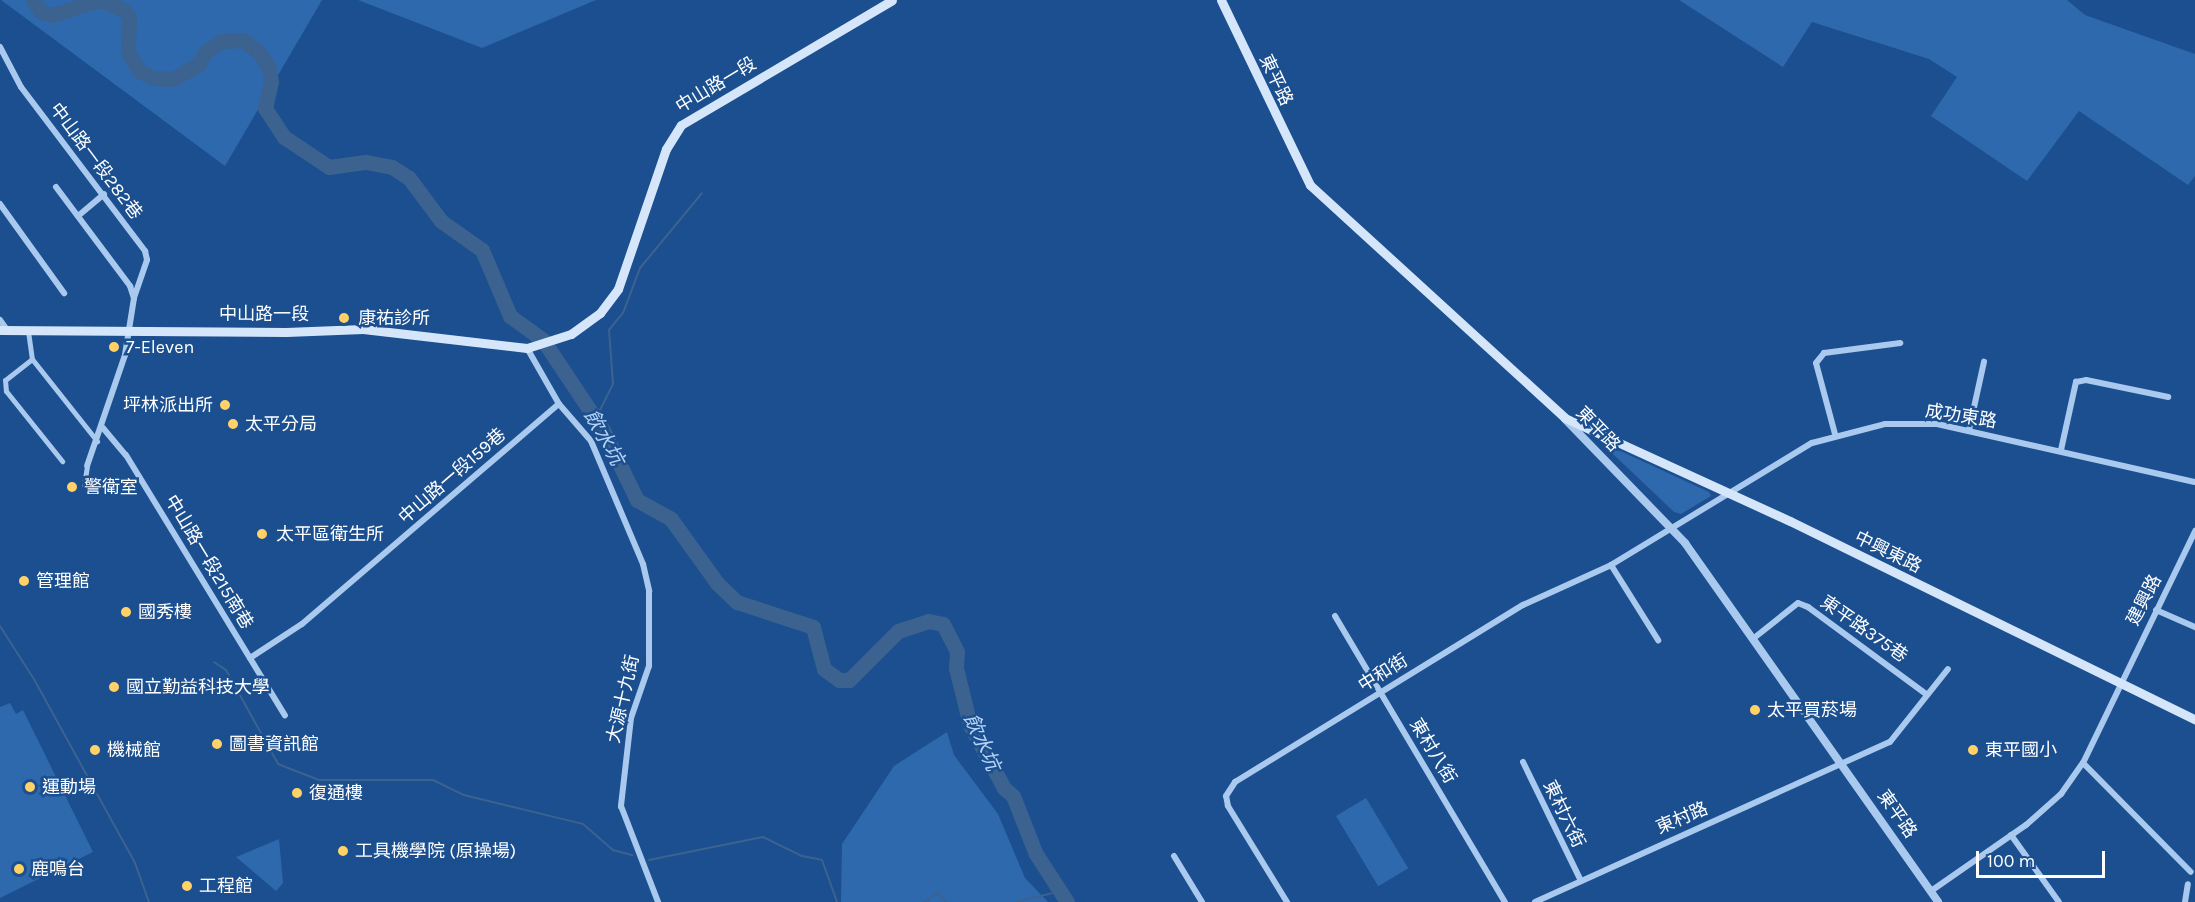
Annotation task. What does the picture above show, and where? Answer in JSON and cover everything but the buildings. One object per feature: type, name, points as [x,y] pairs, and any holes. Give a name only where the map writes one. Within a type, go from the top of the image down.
[{"type":"main road","name":"中山路一段","points":[[3,330],[131,329],[286,332],[363,328],[527,347],[563,337],[600,313],[618,289],[666,149],[681,125],[892,0]]},
{"type":"main road","name":"東平路","points":[[1221,0],[1310,185],[1565,418]]},
{"type":"main road","name":"中興東路","points":[[1565,418],[1731,493],[2195,719]]},
{"type":"street","name":"中山路一段282巷","points":[[0,47],[21,87],[104,194],[145,251],[147,260],[134,298],[131,329],[103,428],[87,466]]},
{"type":"street","points":[[56,187],[130,286],[134,298]]},
{"type":"street","points":[[78,216],[104,194]]},
{"type":"street","points":[[0,204],[64,293]]},
{"type":"street","points":[[0,320],[3,330]]},
{"type":"street","points":[[28,331],[32,359],[98,442]]},
{"type":"street","points":[[1835,434],[1816,363],[1824,353],[1900,343]]},
{"type":"street","name":"大源十九街","points":[[527,347],[559,404],[591,441],[609,490],[637,543],[649,591],[649,666],[631,718],[621,806],[658,902]]},
{"type":"street","points":[[32,359],[5,380],[6,391],[62,461]]},
{"type":"street","points":[[1969,430],[1984,362]]},
{"type":"street","points":[[2061,450],[2076,382],[2086,380],[2168,397]]},
{"type":"street","name":"中山路一段159巷","points":[[250,658],[317,612],[559,404]]},
{"type":"street","name":"東平路","points":[[1565,418],[1671,527],[1754,638],[1938,902]]},
{"type":"street","name":"成功東路","points":[[1671,527],[1731,493],[1791,454],[1835,434],[1893,423],[1937,424],[1969,430],[2195,482]]},
{"type":"street","name":"中山路一段215南巷","points":[[103,428],[126,455],[285,715]]},
{"type":"street","points":[[84,485],[87,466]]},
{"type":"street","name":"中和街","points":[[1287,902],[1230,809],[1226,796],[1229,788],[1529,601],[1611,565],[1671,527]]},
{"type":"street","name":"建興路","points":[[1931,891],[2050,806],[2083,763],[2119,683],[2192,544],[2195,531]]},
{"type":"street","points":[[1611,565],[1658,640]]},
{"type":"street","name":"東平路375巷","points":[[1754,638],[1797,603],[1926,694]]},
{"type":"street","points":[[2156,610],[2195,627]]},
{"type":"street","name":"東村八街","points":[[1335,616],[1505,902]]},
{"type":"street","points":[[1843,764],[1890,742],[1948,669]]},
{"type":"street","name":"東村六街","points":[[1523,762],[1580,879]]},
{"type":"street","points":[[2083,763],[2191,872]]},
{"type":"street","name":"東村路","points":[[1535,902],[1580,879],[1843,764]]},
{"type":"street","points":[[2011,835],[2059,902]]},
{"type":"street","points":[[1174,856],[1202,902]]},
{"type":"street","points":[[2186,902],[2188,884]]},
{"type":"shaded area","points":[[1,0],[322,0],[225,166]]},
{"type":"shaded area","points":[[358,0],[596,0],[482,48]]},
{"type":"shaded area","points":[[1679,0],[2067,0],[2085,15],[2195,54],[2195,176],[2188,185],[2079,111],[2027,181],[1931,116],[1957,77],[1929,59],[1812,22],[1783,67]]},
{"type":"shaded area","points":[[1614,448],[1709,492],[1711,496],[1681,514],[1674,512],[1613,454]]},
{"type":"shaded area","name":"運動場","points":[[10,703],[16,714],[23,710],[93,852],[0,898],[0,707]]},
{"type":"shaded area","points":[[947,732],[954,755],[998,814],[1025,878],[1048,902],[841,902],[842,844],[894,766]]},
{"type":"shaded area","points":[[1366,798],[1408,868],[1378,886],[1336,816]]},
{"type":"shaded area","points":[[279,839],[283,883],[276,891],[236,857]]},
{"type":"waterway","name":"飲水坑","points":[[33,0],[41,12],[53,15],[98,0]]},
{"type":"waterway","name":"飲水坑","points":[[100,0],[124,10],[129,17],[128,52],[139,71],[154,78],[173,79],[199,64],[205,52],[222,41],[243,40],[259,52],[269,68],[271,82],[265,108],[284,137],[329,167],[366,162],[392,167],[409,178],[441,221],[482,250],[510,316],[543,340],[603,430],[637,500],[671,519],[717,583],[737,602],[813,627],[824,669],[839,680],[849,680],[898,631],[928,621],[943,624],[957,652],[956,668],[970,725],[1004,788],[1013,796],[1036,854],[1067,902]]},
{"type":"waterway","points":[[595,420],[613,384],[609,330],[623,313],[640,268],[702,193]]},
{"type":"waterway","points":[[0,626],[35,681],[135,863],[149,902]]},
{"type":"waterway","points":[[214,662],[226,670],[278,764],[319,780],[433,780],[464,795],[583,824],[613,850],[632,855]]},
{"type":"waterway","points":[[649,860],[763,837],[802,856],[822,860],[837,902]]},
{"type":"waterway","points":[[1016,902],[1061,891]]},
{"type":"waterway","points":[[924,902],[938,893],[946,902]]},
{"type":"place","name":"康祐診所","points":[[344,318]]},
{"type":"place","name":"7-Eleven","points":[[114,347]]},
{"type":"place","name":"坪林派出所","points":[[225,405]]},
{"type":"place","name":"太平分局","points":[[233,424]]},
{"type":"place","name":"警衛室","points":[[72,487]]},
{"type":"place","name":"太平區衛生所","points":[[262,534]]},
{"type":"place","name":"管理館","points":[[24,581]]},
{"type":"place","name":"國秀樓","points":[[126,612]]},
{"type":"place","name":"國立勤益科技大學","points":[[114,687]]},
{"type":"place","name":"太平買菸場","points":[[1755,710]]},
{"type":"place","name":"圖書資訊館","points":[[217,744]]},
{"type":"place","name":"機械館","points":[[95,750]]},
{"type":"place","name":"東平國小","points":[[1973,750]]},
{"type":"place","name":"運動場","points":[[30,787]]},
{"type":"place","name":"復通樓","points":[[297,793]]},
{"type":"place","name":"工具機學院 (原操場)","points":[[343,851]]},
{"type":"place","name":"鹿鳴台","points":[[19,869]]},
{"type":"place","name":"工程館","points":[[187,886]]}]
